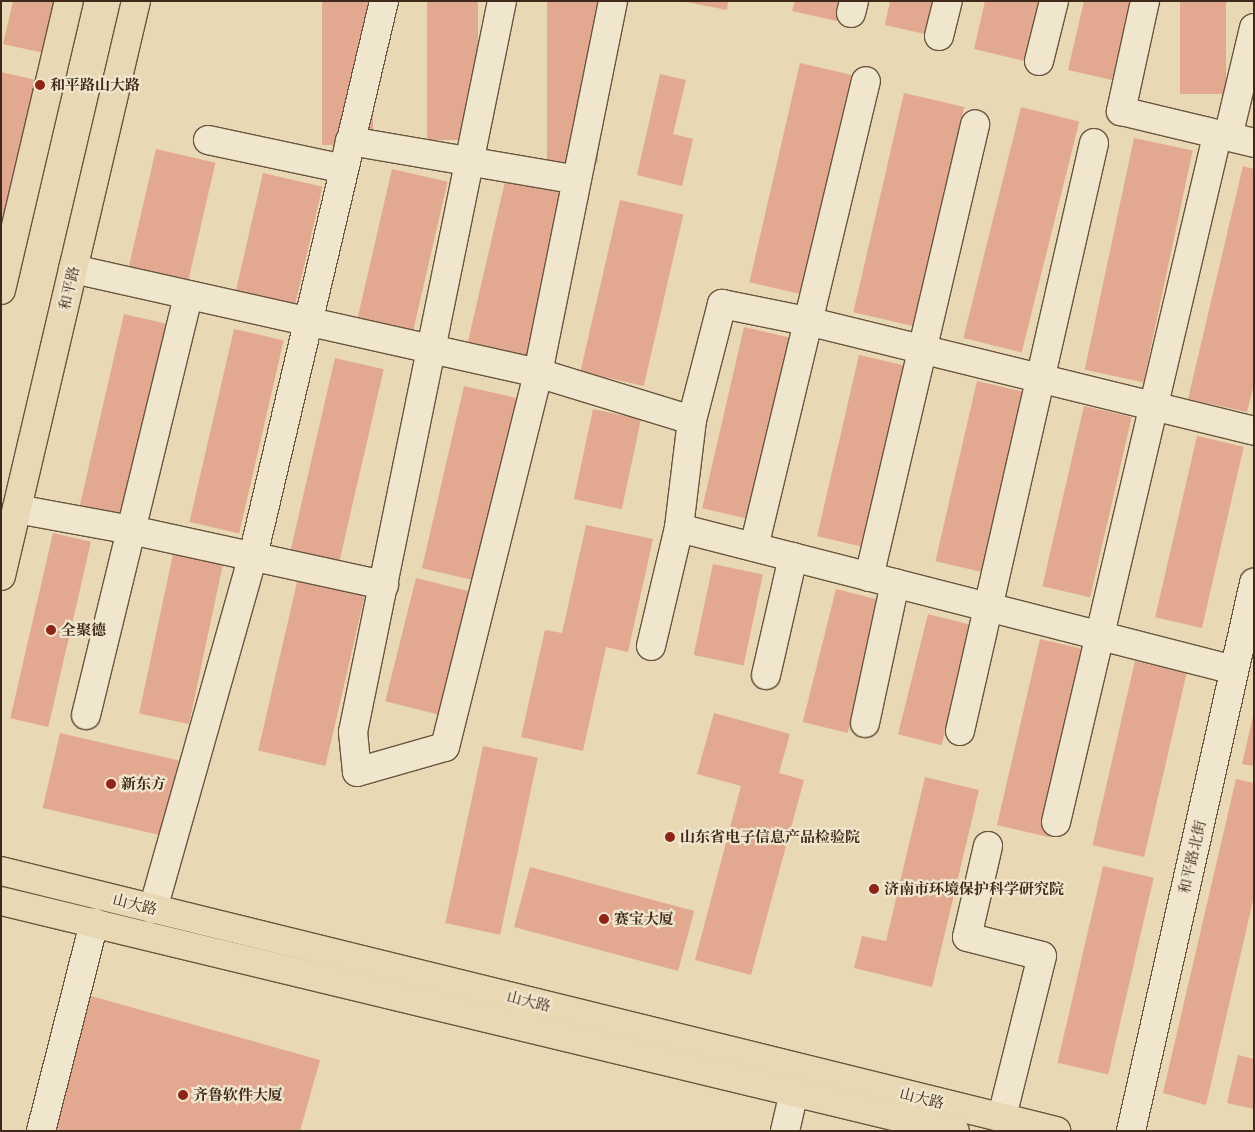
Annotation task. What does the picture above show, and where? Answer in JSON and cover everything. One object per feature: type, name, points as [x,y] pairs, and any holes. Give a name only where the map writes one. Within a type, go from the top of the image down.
[{"type":"main road","points":[[1,290],[69,1]]},
{"type":"main road","name":"和平路","points":[[1,576],[136,1]]},
{"type":"main road","name":"山大路","points":[[1,871],[1056,1131]]},
{"type":"main road","name":"山大路","points":[[1,901],[955,1131]]},
{"type":"street","points":[[153,908],[253,556],[384,1]]},
{"type":"street","points":[[502,1],[353,732],[358,772],[445,747],[538,373],[613,1]]},
{"type":"street","points":[[939,36],[948,1]]},
{"type":"street","points":[[1039,62],[1054,1]]},
{"type":"street","points":[[1145,1],[1121,111],[1254,144]]},
{"type":"street","points":[[1056,822],[1152,407],[1222,136],[1254,28]]},
{"type":"street","points":[[754,547],[811,322],[866,82]]},
{"type":"street","points":[[869,577],[975,124]]},
{"type":"street","points":[[208,140],[344,169]]},
{"type":"street","points":[[350,141],[577,180]]},
{"type":"street","points":[[960,731],[1038,378],[1094,143]]},
{"type":"street","points":[[73,269],[188,297],[538,373],[692,420]]},
{"type":"street","points":[[86,715],[188,297]]},
{"type":"street","points":[[651,646],[679,528],[692,420],[722,304],[811,322],[1254,431]]},
{"type":"street","points":[[17,509],[131,530],[384,585]]},
{"type":"street","points":[[679,528],[1234,670]]},
{"type":"street","points":[[766,675],[793,556]]},
{"type":"street","points":[[865,723],[895,583]]},
{"type":"street","name":"和平路北街","points":[[1131,1131],[1254,583]]},
{"type":"street","points":[[988,846],[967,937],[1042,956],[1002,1117]]},
{"type":"street","points":[[41,1131],[94,923]]},
{"type":"street","points":[[785,1131],[794,1092]]},
{"type":"building","points":[[13,1],[57,1],[44,53],[3,44]]},
{"type":"building","points":[[322,1],[373,1],[373,145],[322,145]]},
{"type":"building","points":[[427,1],[478,1],[478,140],[427,140]]},
{"type":"building","points":[[547,1],[598,1],[598,163],[547,163]]},
{"type":"building","points":[[681,1],[728,1],[727,10]]},
{"type":"building","points":[[795,1],[841,1],[837,21],[792,11]]},
{"type":"building","points":[[890,1],[937,1],[929,35],[885,25]]},
{"type":"building","points":[[985,1],[1043,1],[1028,62],[974,49]]},
{"type":"building","points":[[1084,1],[1131,1],[1112,80],[1068,70]]},
{"type":"building","points":[[1180,1],[1226,1],[1226,94],[1180,94]]},
{"type":"building","points":[[800,63],[860,77],[810,296],[749,282]]},
{"type":"building","points":[[1,72],[36,80],[2,231],[1,231]]},
{"type":"building","points":[[660,74],[686,80],[673,134],[693,139],[682,186],[637,175]]},
{"type":"building","points":[[904,93],[964,107],[914,326],[853,312]]},
{"type":"building","points":[[1021,107],[1079,122],[1022,352],[963,338]]},
{"type":"building","points":[[1134,138],[1193,150],[1143,382],[1085,370]]},
{"type":"building","points":[[156,149],[215,163],[187,285],[128,271]]},
{"type":"building","points":[[1243,166],[1254,169],[1254,384],[1247,412],[1188,399]]},
{"type":"building","points":[[392,169],[448,182],[412,335],[357,322]]},
{"type":"building","points":[[263,173],[322,187],[294,309],[235,295]]},
{"type":"building","points":[[506,177],[569,192],[530,363],[466,348]]},
{"type":"building","points":[[620,200],[683,215],[644,386],[580,371]]},
{"type":"building","points":[[124,314],[174,325],[129,518],[79,507]]},
{"type":"building","points":[[744,327],[792,338],[750,519],[702,508]]},
{"type":"building","points":[[234,329],[284,340],[239,533],[189,522]]},
{"type":"building","points":[[859,355],[907,366],[865,547],[817,536]]},
{"type":"building","points":[[335,358],[384,369],[339,563],[290,552]]},
{"type":"building","points":[[977,381],[1025,392],[983,572],[935,561]]},
{"type":"building","points":[[464,386],[531,402],[489,584],[422,568]]},
{"type":"building","points":[[1084,406],[1132,417],[1090,597],[1042,586]]},
{"type":"building","points":[[593,409],[641,419],[622,509],[574,499]]},
{"type":"building","points":[[1197,436],[1244,447],[1202,628],[1155,617]]},
{"type":"building","points":[[586,525],[653,539],[628,652],[606,647],[583,751],[521,737],[545,630],[562,633]]},
{"type":"building","name":"全聚德","points":[[53,533],[91,542],[48,727],[10,718]]},
{"type":"building","points":[[173,554],[223,565],[189,724],[139,713]]},
{"type":"building","points":[[713,564],[763,575],[744,666],[694,655]]},
{"type":"building","points":[[298,578],[365,594],[325,766],[258,750]]},
{"type":"building","points":[[416,578],[482,594],[451,718],[385,701]]},
{"type":"building","points":[[836,589],[881,600],[847,733],[803,722]]},
{"type":"building","points":[[928,614],[972,625],[942,745],[898,734]]},
{"type":"building","points":[[1040,639],[1093,651],[1050,837],[997,825]]},
{"type":"building","points":[[1135,661],[1187,673],[1144,857],[1092,845]]},
{"type":"building","points":[[714,713],[790,734],[779,773],[804,780],[751,975],[695,960],[741,786],[697,774]]},
{"type":"building","points":[[1254,716],[1254,766],[1242,764]]},
{"type":"building","name":"新东方","points":[[60,733],[179,760],[162,835],[43,808]]},
{"type":"building","points":[[483,746],[538,758],[500,935],[445,923]]},
{"type":"building","points":[[925,777],[979,790],[932,987],[854,968],[862,936],[886,941]]},
{"type":"building","points":[[1236,779],[1254,783],[1254,896],[1206,1105],[1163,1093]]},
{"type":"building","points":[[1103,866],[1154,878],[1108,1075],[1058,1063]]},
{"type":"building","name":"赛宝大厦","points":[[530,867],[694,911],[678,971],[514,927]]},
{"type":"building","name":"齐鲁软件大厦","points":[[84,994],[320,1060],[300,1131],[45,1131]]},
{"type":"building","points":[[1238,1055],[1254,1059],[1254,1109],[1227,1103]]},
{"type":"place","name":"和平路山大路","points":[[40,85]]},
{"type":"place","name":"全聚德","points":[[51,630]]},
{"type":"place","name":"新东方","points":[[111,784]]},
{"type":"place","name":"山东省电子信息产品检验院","points":[[670,837]]},
{"type":"place","name":"济南市环境保护科学研究院","points":[[874,889]]},
{"type":"place","name":"赛宝大厦","points":[[604,919]]},
{"type":"place","name":"齐鲁软件大厦","points":[[183,1095]]}]
